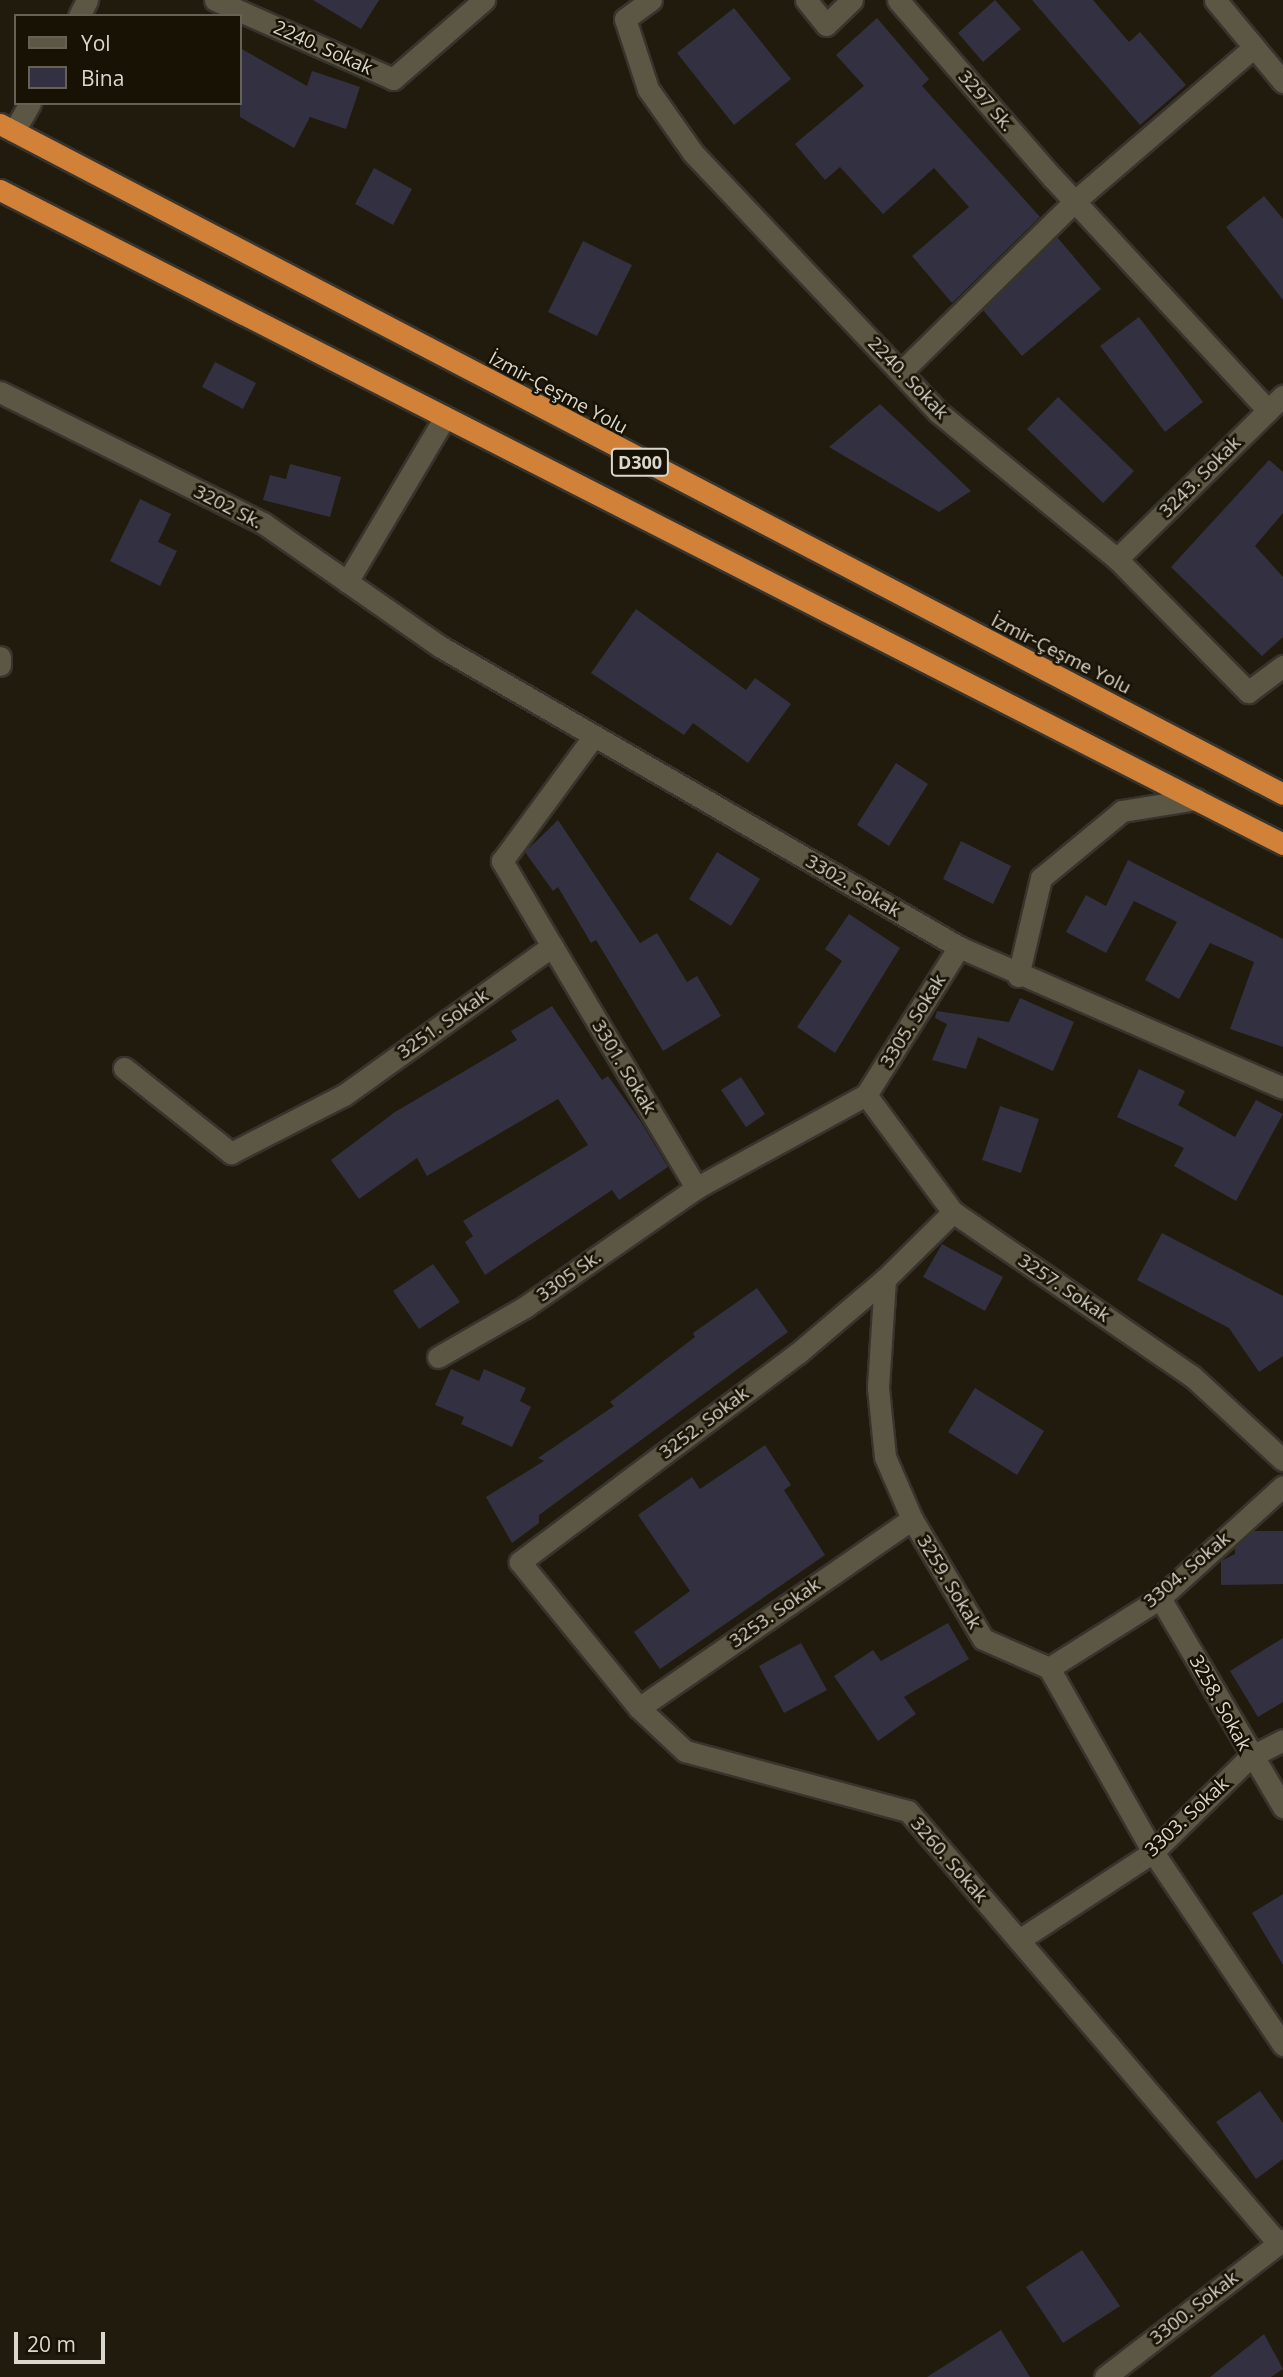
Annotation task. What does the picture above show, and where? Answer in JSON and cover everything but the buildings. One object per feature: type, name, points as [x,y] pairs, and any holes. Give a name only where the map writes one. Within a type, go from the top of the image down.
[{"type":"highway","name":"İzmir-Çeşme Yolu","points":[[7,128],[1283,793]]},
{"type":"highway","name":"D300","points":[[0,190],[1283,844]]},
{"type":"street","name":"2240. Sokak","points":[[215,0],[393,79],[484,0]]},
{"type":"street","name":"2240. Sokak","points":[[651,0],[625,19],[648,89],[692,153],[902,371],[938,412],[1117,559],[1248,692],[1283,666]]},
{"type":"street","points":[[806,0],[826,25],[852,0]]},
{"type":"street","name":"3297 Sk.","points":[[898,0],[1075,201],[1276,403]]},
{"type":"street","points":[[1215,0],[1283,82]]},
{"type":"street","points":[[902,371],[1075,201],[1254,47]]},
{"type":"street","points":[[7,128],[28,105]]},
{"type":"street","name":"3202 Sk.","points":[[0,392],[264,523],[441,648]]},
{"type":"street","name":"3243. Sokak","points":[[1117,559],[1276,403]]},
{"type":"street","points":[[347,582],[445,417]]},
{"type":"street","name":"3302. Sokak","points":[[441,648],[959,947],[1018,976],[1283,1088]]},
{"type":"street","points":[[0,657],[0,665]]},
{"type":"street","points":[[552,946],[502,861],[593,737]]},
{"type":"street","points":[[1018,976],[1041,878],[1122,811],[1196,799]]},
{"type":"street","name":"3251. Sokak","points":[[124,1068],[231,1153],[344,1094],[552,946]]},
{"type":"street","name":"3301. Sokak","points":[[552,946],[695,1188]]},
{"type":"street","name":"3305. Sokak","points":[[866,1094],[959,947]]},
{"type":"street","name":"3305 Sk.","points":[[438,1357],[525,1307],[695,1188],[866,1094]]},
{"type":"street","name":"3257. Sokak","points":[[866,1094],[953,1212],[1192,1376],[1283,1460]]},
{"type":"street","points":[[885,1279],[953,1212]]},
{"type":"street","name":"3259. Sokak","points":[[885,1279],[878,1388],[886,1457],[912,1519],[983,1639],[1049,1668]]},
{"type":"street","name":"3252. Sokak","points":[[520,1562],[798,1353],[885,1279]]},
{"type":"street","name":"3304. Sokak","points":[[1049,1668],[1160,1598],[1283,1486]]},
{"type":"street","name":"3253. Sokak","points":[[639,1708],[912,1519]]},
{"type":"street","name":"3260. Sokak","points":[[520,1562],[639,1708],[685,1751],[908,1811],[1280,2241]]},
{"type":"street","name":"3258. Sokak","points":[[1160,1598],[1250,1757],[1283,1807]]},
{"type":"street","points":[[1049,1668],[1153,1852],[1283,2045]]},
{"type":"street","name":"3303. Sokak","points":[[1019,1940],[1153,1852],[1250,1757],[1283,1740]]},
{"type":"street","name":"3300. Sokak","points":[[1105,2377],[1280,2241]]}]
